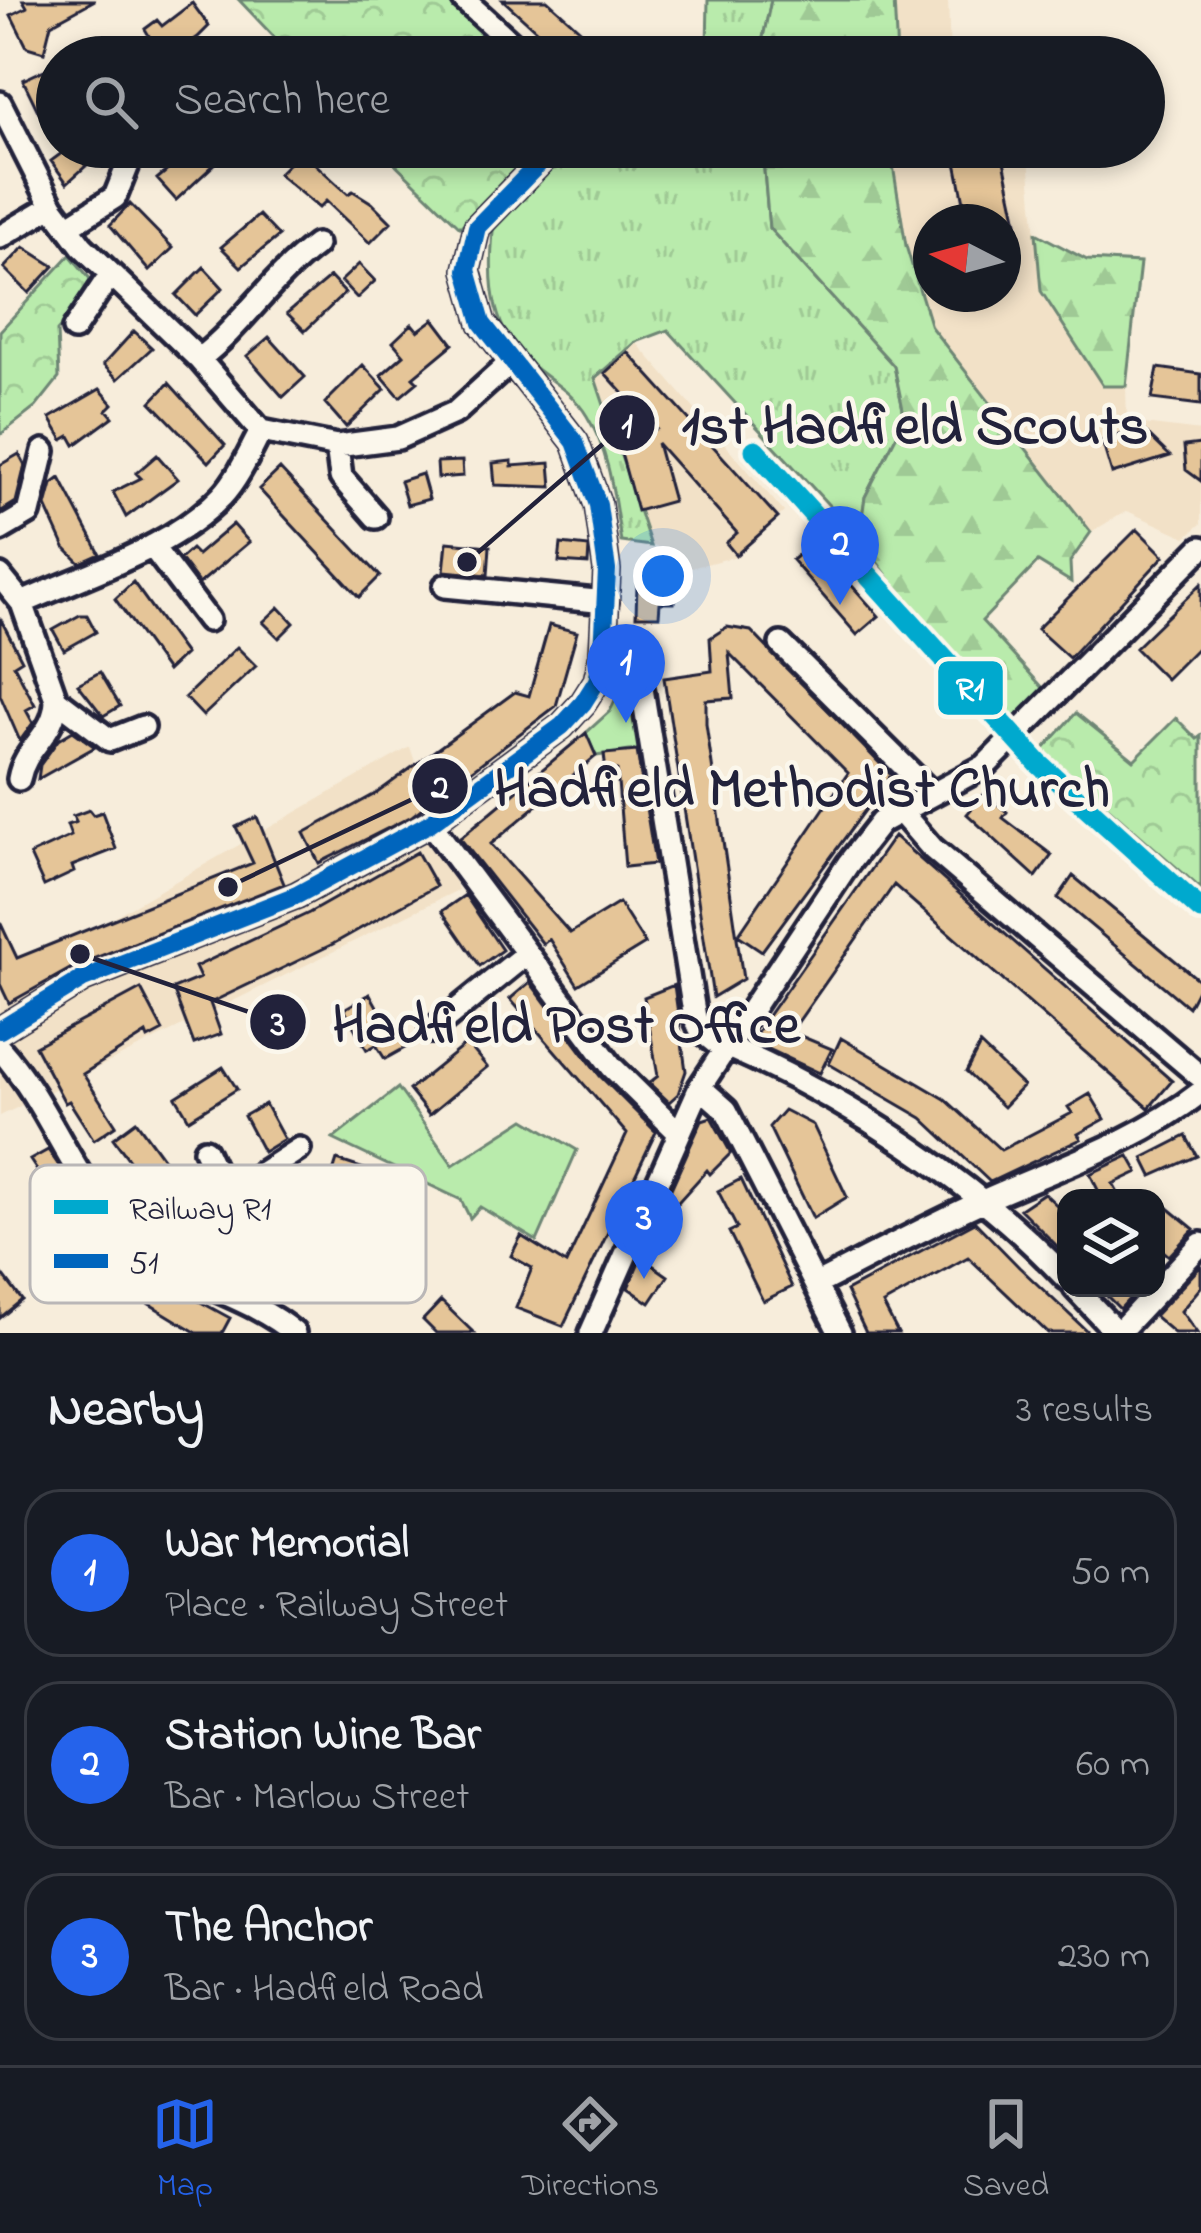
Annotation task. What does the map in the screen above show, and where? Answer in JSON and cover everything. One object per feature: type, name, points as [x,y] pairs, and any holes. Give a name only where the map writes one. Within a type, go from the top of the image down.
[{"type":"street","points":[[464,0],[504,36]]},
{"type":"street","points":[[0,103],[52,206],[110,274],[200,359],[261,431],[337,446],[429,428],[456,412],[509,364]]},
{"type":"street","points":[[69,226],[115,197],[127,168]]},
{"type":"street","points":[[81,1165],[1,1032],[83,979],[297,895],[430,824],[562,726],[597,681],[603,654],[606,547],[575,442],[509,364],[474,305],[468,251],[477,226],[534,168]]},
{"type":"street","points":[[0,237],[52,206]]},
{"type":"street","points":[[200,359],[242,320],[274,278],[316,245]]},
{"type":"street","points":[[74,329],[110,274]]},
{"type":"street","points":[[22,603],[152,546],[224,495],[261,431]]},
{"type":"street","points":[[337,446],[341,477],[376,517]]},
{"type":"street","points":[[0,530],[29,513],[44,451]]},
{"type":"street","points":[[152,546],[208,620]]},
{"type":"street","points":[[590,1333],[676,1131],[700,1087],[848,864],[881,822],[985,766],[1201,548]]},
{"type":"street","points":[[0,576],[22,603],[56,699],[52,728],[29,750],[19,779]]},
{"type":"street","points":[[445,586],[606,602]]},
{"type":"street","points":[[781,644],[931,793]]},
{"type":"street","points":[[603,654],[639,670],[694,1018],[700,1031],[817,1090],[900,1141],[980,1202],[1057,1270]]},
{"type":"street","points":[[56,699],[110,740],[143,727]]},
{"type":"street","points":[[899,810],[932,848],[1201,1077]]},
{"type":"street","points":[[430,824],[612,1067],[676,1131]]},
{"type":"street","points":[[431,1031],[526,954]]},
{"type":"street","points":[[700,1087],[726,1110],[841,1333]]},
{"type":"street","points":[[819,1283],[980,1202],[1118,1142],[1201,1092]]},
{"type":"street","points":[[274,1165],[299,1149]]},
{"type":"street","points":[[205,1150],[212,1165]]},
{"type":"street","points":[[1084,1297],[1118,1333],[1201,1244]]},
{"type":"street","points":[[240,1303],[294,1333]]},
{"type":"shaded area","points":[[894,0],[948,0],[949,36],[896,36]]},
{"type":"shaded area","points":[[893,168],[1030,168],[1041,294],[1102,385],[1126,386],[1127,422],[1201,431],[1201,524],[1186,537],[1127,511],[1091,532],[1008,432],[931,327],[926,312],[1021,312],[1021,204],[913,204],[913,269]]},
{"type":"shaded area","points":[[636,342],[784,512],[737,556],[675,572],[674,549],[651,546],[595,378]]},
{"type":"shaded area","points":[[410,747],[458,890],[0,1116],[0,982]]},
{"type":"green space","points":[[239,0],[446,0],[486,36],[273,36]]},
{"type":"green space","points":[[708,0],[771,0],[763,36],[707,36]]},
{"type":"green space","points":[[771,0],[894,0],[896,36],[763,36]]},
{"type":"green space","points":[[400,168],[520,168],[460,227]]},
{"type":"green space","points":[[549,168],[764,168],[769,228],[894,366],[905,419],[865,497],[859,538],[668,330],[636,342],[595,378],[651,546],[621,542],[610,478],[587,416],[572,397],[519,353],[501,322],[493,289],[494,219]]},
{"type":"green space","points":[[764,168],[893,168],[913,269],[913,312],[926,312],[931,327],[1091,532],[1070,562],[1071,582],[1038,562],[982,621],[1045,690],[1015,720],[928,630],[859,538],[865,497],[905,419],[894,366],[769,228]]},
{"type":"green space","points":[[1036,233],[1087,260],[1140,263],[1126,386],[1103,386],[1041,291]]},
{"type":"green space","points":[[70,255],[97,287],[57,331],[59,378],[36,407],[0,435],[0,331]]},
{"type":"green space","points":[[632,687],[643,749],[596,756],[586,733],[610,711],[618,694]]},
{"type":"green space","points":[[1076,713],[1134,760],[1176,718],[1197,739],[1201,736],[1201,889],[1043,750]]},
{"type":"green space","points":[[398,1088],[453,1165],[525,1119],[577,1150],[537,1241],[480,1207],[470,1218],[461,1200],[426,1183],[426,1165],[388,1165],[333,1139]]},
{"type":"building","points":[[23,0],[95,0],[51,24],[48,36],[36,36],[36,50],[27,47],[11,15],[27,7]]},
{"type":"building","points":[[503,0],[547,0],[587,36],[543,36]]},
{"type":"building","points":[[192,3],[209,26],[199,36],[149,36],[145,29],[157,20],[162,26]]},
{"type":"building","points":[[36,74],[36,107],[23,80]]},
{"type":"building","points":[[56,168],[84,168],[67,183]]},
{"type":"building","points":[[170,168],[210,168],[176,200],[157,179]]},
{"type":"building","points":[[284,168],[320,168],[348,194],[353,191],[372,203],[391,222],[370,243],[326,201],[319,208],[278,174]]},
{"type":"building","points":[[957,168],[1005,168],[1013,204],[964,204]]},
{"type":"building","points":[[130,204],[173,248],[149,271],[110,225]]},
{"type":"building","points":[[259,215],[279,236],[241,267],[221,247]]},
{"type":"building","points":[[24,247],[54,266],[29,293],[4,268]]},
{"type":"building","points":[[359,264],[375,281],[357,298],[341,281]]},
{"type":"building","points":[[204,267],[223,288],[195,315],[176,295]]},
{"type":"building","points":[[330,277],[345,293],[305,331],[287,313]]},
{"type":"building","points":[[434,319],[453,344],[413,377],[418,382],[400,397],[381,375],[404,355],[393,342],[412,324],[418,331]]},
{"type":"building","points":[[134,331],[152,348],[118,379],[103,365]]},
{"type":"building","points":[[269,337],[305,377],[283,397],[247,356]]},
{"type":"building","points":[[628,352],[778,518],[736,555],[726,543],[737,533],[657,443],[673,501],[637,511],[617,439],[656,429],[605,373]]},
{"type":"building","points":[[363,365],[385,389],[346,427],[325,403]]},
{"type":"building","points":[[1158,368],[1201,374],[1201,405],[1152,399]]},
{"type":"building","points":[[169,383],[225,445],[209,462],[151,402]]},
{"type":"building","points":[[100,389],[113,404],[107,410],[113,417],[75,445],[70,436],[63,440],[50,418]]},
{"type":"building","points":[[1141,428],[1170,456],[1112,474],[1102,441]]},
{"type":"building","points":[[1201,444],[1201,481],[1186,470],[1184,446]]},
{"type":"building","points":[[19,454],[25,465],[16,502],[0,512],[0,465]]},
{"type":"building","points":[[157,455],[178,479],[126,517],[113,492],[141,478],[136,473]]},
{"type":"building","points":[[462,461],[463,476],[438,478],[437,462]]},
{"type":"building","points":[[512,461],[512,466],[550,463],[552,487],[495,485],[493,463]]},
{"type":"building","points":[[280,469],[380,576],[359,597],[259,489]]},
{"type":"building","points":[[422,474],[429,499],[407,505],[400,481]]},
{"type":"building","points":[[60,478],[100,554],[80,563],[65,548],[46,506],[52,484]]},
{"type":"building","points":[[233,524],[249,542],[199,584],[180,559],[191,549],[197,555]]},
{"type":"building","points":[[1137,529],[1164,556],[1069,658],[1037,629]]},
{"type":"building","points":[[447,542],[490,546],[488,575],[444,571]]},
{"type":"building","points":[[813,542],[879,616],[857,635],[792,560]]},
{"type":"building","points":[[561,544],[589,547],[588,564],[559,562]]},
{"type":"building","points":[[659,575],[675,575],[674,603],[660,603],[659,616],[636,616],[637,584],[659,584]]},
{"type":"building","points":[[133,582],[185,654],[167,671],[115,599]]},
{"type":"building","points":[[1201,584],[1201,644],[1166,679],[1135,648]]},
{"type":"building","points":[[279,607],[294,623],[279,638],[263,622]]},
{"type":"building","points":[[87,615],[96,632],[64,650],[53,630]]},
{"type":"building","points":[[0,618],[22,660],[14,665],[35,705],[26,710],[33,723],[20,741],[0,695]]},
{"type":"building","points":[[549,625],[577,632],[556,706],[412,816],[319,863],[304,833],[377,793],[515,692],[529,696]]},
{"type":"building","points":[[727,627],[751,631],[891,775],[762,951],[738,935],[848,773],[729,653],[733,698],[706,700],[706,724],[743,979],[713,997],[664,678],[712,671],[710,638]]},
{"type":"building","points":[[237,647],[256,666],[203,716],[185,697]]},
{"type":"building","points":[[100,672],[120,706],[103,716],[78,684]]},
{"type":"building","points":[[73,731],[95,747],[38,779],[40,765],[58,740]]},
{"type":"building","points":[[586,733],[596,756],[491,844],[570,933],[619,903],[645,944],[578,985],[549,939],[543,944],[460,838]]},
{"type":"building","points":[[637,751],[655,864],[625,867],[617,770],[606,772],[604,754]]},
{"type":"building","points":[[985,793],[1007,812],[1003,818],[1052,855],[1036,877],[967,814]]},
{"type":"building","points":[[89,810],[93,815],[102,812],[116,849],[72,866],[74,872],[44,886],[30,855],[71,836],[67,825],[76,822],[73,816]]},
{"type":"building","points":[[257,817],[284,884],[77,965],[9,1003],[0,984],[0,922],[17,958],[253,863],[236,827]]},
{"type":"building","points":[[894,836],[1172,1081],[1149,1108],[894,885],[791,1032],[832,1049],[820,1073],[760,1045],[757,1033],[763,1023]]},
{"type":"building","points":[[417,852],[436,886],[333,944],[210,1003],[221,1034],[194,1044],[173,989],[200,978],[195,967],[309,913]]},
{"type":"building","points":[[1073,876],[1201,982],[1188,1007],[1058,898]]},
{"type":"building","points":[[465,895],[502,950],[480,966],[442,911]]},
{"type":"building","points":[[530,982],[600,1076],[656,1132],[563,1326],[516,1308],[532,1268],[511,1256],[521,1236],[566,1264],[627,1134],[510,999]]},
{"type":"building","points":[[674,985],[686,1071],[678,1094],[669,1102],[649,1083],[658,1076],[644,997]]},
{"type":"building","points":[[141,989],[163,1031],[148,1039],[146,1034],[83,1074],[116,1125],[94,1140],[69,1101],[65,1103],[35,1046]]},
{"type":"building","points":[[370,994],[393,1035],[403,1029],[412,1044],[385,1059],[376,1045],[367,1050],[344,1009]]},
{"type":"building","points":[[841,1038],[945,1099],[1001,1150],[1072,1113],[1068,1107],[1090,1094],[1105,1119],[1078,1134],[1081,1139],[990,1182],[922,1118],[829,1064]]},
{"type":"building","points":[[467,1043],[487,1067],[429,1115],[409,1090]]},
{"type":"building","points":[[980,1045],[1023,1086],[1003,1107],[966,1072]]},
{"type":"building","points":[[223,1067],[237,1089],[189,1119],[176,1097]]},
{"type":"building","points":[[265,1104],[284,1139],[263,1152],[244,1116]]},
{"type":"building","points":[[784,1110],[813,1125],[847,1197],[813,1218],[769,1127]]},
{"type":"building","points":[[711,1117],[731,1153],[710,1174],[707,1170],[652,1231],[702,1120]]},
{"type":"building","points":[[136,1121],[168,1165],[133,1165],[113,1138]]},
{"type":"building","points":[[1186,1136],[1197,1156],[1152,1176],[1143,1158]]},
{"type":"building","points":[[48,1150],[58,1165],[33,1165],[30,1160]]},
{"type":"building","points":[[1129,1156],[1138,1172],[1113,1184],[1116,1189],[1098,1189],[1090,1174]]},
{"type":"building","points":[[741,1179],[792,1287],[763,1301],[729,1232],[737,1228],[718,1191]]},
{"type":"building","points":[[1044,1193],[1057,1205],[1057,1246],[1020,1209]]},
{"type":"building","points":[[1165,1207],[1194,1229],[1169,1256],[1165,1253]]},
{"type":"building","points":[[975,1222],[1089,1333],[1048,1333],[968,1257],[883,1304],[898,1333],[866,1333],[846,1291]]},
{"type":"building","points":[[641,1257],[668,1276],[650,1303],[628,1288]]},
{"type":"building","points":[[1201,1266],[1201,1287],[1181,1311],[1197,1333],[1174,1333],[1154,1316]]},
{"type":"building","points":[[0,1271],[22,1300],[0,1318]]},
{"type":"building","points":[[1108,1297],[1131,1297],[1120,1309]]},
{"type":"building","points":[[441,1301],[474,1333],[436,1333],[423,1320]]},
{"type":"building","points":[[148,1303],[203,1303],[230,1318],[222,1333],[197,1333]]},
{"type":"rail line","name":"R1","points":[[755,450],[1038,763],[1201,910]]},
{"type":"transit line","name":"51","points":[[0,1030],[83,979],[297,895],[430,823],[562,726],[597,681],[607,570],[598,505],[575,442],[482,323],[467,270],[477,227],[535,168]]},
{"type":"place","name":"1st Hadfield Scouts","points":[[467,562]]},
{"type":"place","name":"Station Wine Bar","points":[[840,605]]},
{"type":"place","name":"War Memorial","points":[[626,723]]},
{"type":"place","name":"Hadfield Methodist Church","points":[[228,887]]},
{"type":"place","name":"Hadfield Post Office","points":[[80,954]]},
{"type":"place","name":"The Anchor","points":[[644,1279]]}]
